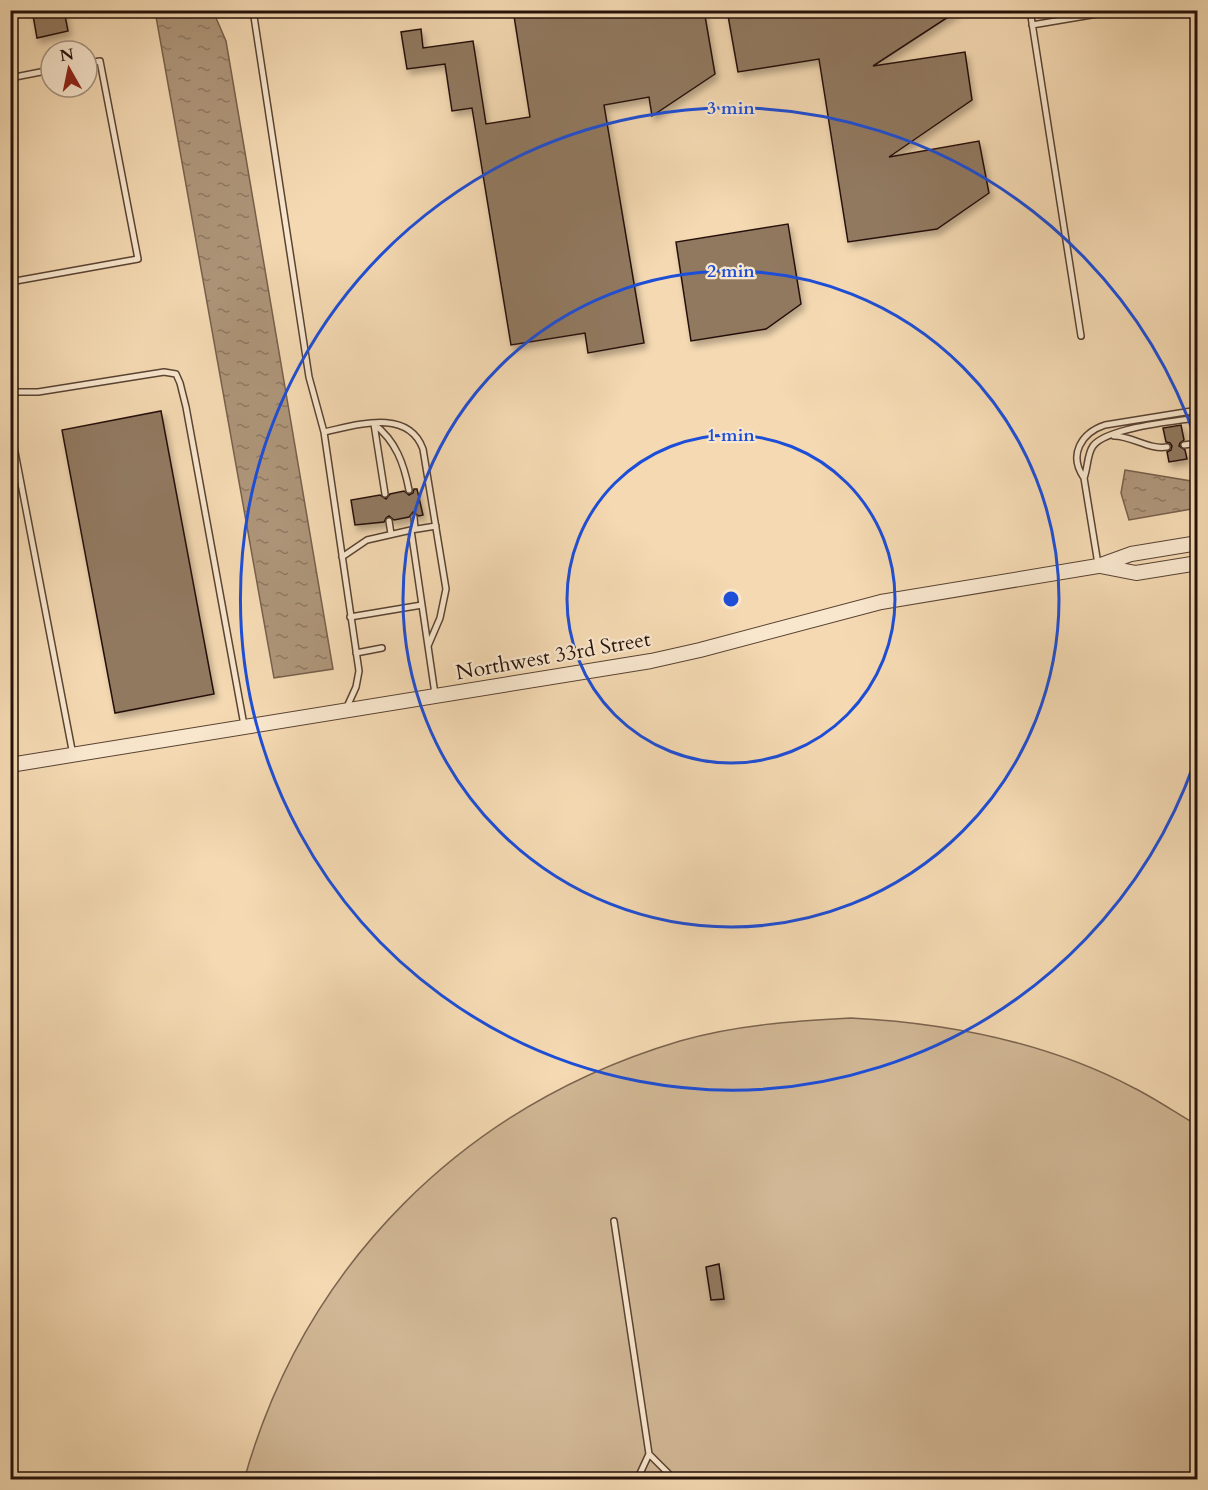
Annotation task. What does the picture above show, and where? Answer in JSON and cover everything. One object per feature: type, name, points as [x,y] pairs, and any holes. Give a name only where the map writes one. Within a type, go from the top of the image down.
[{"type":"street","name":"Northwest 33rd Street","points":[[10,765],[660,659],[881,602],[1098,566],[1131,554],[1197,543]]},
{"type":"street","name":"Northwest 33rd Street","points":[[1098,566],[1136,573],[1197,563]]},
{"type":"lane","points":[[254,10],[309,377],[324,432],[356,653],[358,679],[345,710]]},
{"type":"lane","points":[[1030,10],[1081,336]]},
{"type":"lane","points":[[1032,25],[1121,10]]},
{"type":"lane","points":[[10,282],[138,260],[99,61]]},
{"type":"lane","points":[[10,78],[39,72]]},
{"type":"lane","points":[[10,392],[38,392],[169,372],[176,374],[186,407],[244,727]]},
{"type":"lane","points":[[1098,566],[1084,478],[1078,469],[1077,452],[1083,439],[1096,428],[1197,410]]},
{"type":"lane","points":[[1084,478],[1094,446],[1110,436],[1138,427],[1197,418]]},
{"type":"lane","points":[[324,432],[391,422],[414,432],[420,440],[446,582],[446,596],[440,618],[428,646]]},
{"type":"lane","points":[[374,424],[393,443],[398,452],[409,490]]},
{"type":"lane","points":[[374,424],[385,494]]},
{"type":"lane","points":[[10,426],[73,755]]},
{"type":"lane","points":[[1110,436],[1128,437],[1158,447],[1167,447]]},
{"type":"lane","points":[[1184,445],[1197,442]]},
{"type":"lane","points":[[414,517],[413,530],[435,696]]},
{"type":"lane","points":[[389,521],[391,534]]},
{"type":"lane","points":[[342,557],[367,540],[436,526]]},
{"type":"lane","points":[[350,617],[422,605]]},
{"type":"lane","points":[[356,653],[382,648]]},
{"type":"lane","points":[[614,1221],[649,1454],[637,1479]]},
{"type":"lane","points":[[649,1454],[675,1479]]},
{"type":"shaded area","points":[[851,1018],[960,1030],[1032,1047],[1101,1072],[1142,1092],[1197,1125],[1197,1479],[244,1480],[271,1401],[308,1329],[352,1263],[404,1203],[464,1151],[530,1106],[602,1069],[680,1041],[743,1027]]},
{"type":"water","points":[[155,11],[213,11],[226,41],[333,669],[274,678]]},
{"type":"water","points":[[1125,470],[1197,482],[1197,508],[1129,520],[1121,493]]},
{"type":"building","points":[[32,10],[64,10],[68,31],[37,38]]},
{"type":"building","points":[[552,10],[704,10],[715,74],[652,116],[649,97],[604,105],[644,343],[588,353],[585,333],[511,345],[472,108],[452,111],[445,64],[407,69],[401,32],[421,29],[423,48],[473,41],[486,124],[530,117],[514,16]]},
{"type":"building","points":[[727,10],[959,10],[873,66],[965,52],[972,100],[889,157],[979,141],[989,193],[937,229],[848,242],[819,59],[738,72]]},
{"type":"building","points":[[788,224],[801,304],[766,329],[691,341],[676,242]]},
{"type":"building","points":[[161,411],[214,694],[115,713],[62,430]]},
{"type":"building","points":[[1181,425],[1184,440],[1179,446],[1185,450],[1187,459],[1169,462],[1167,452],[1172,446],[1166,442],[1163,428]]},
{"type":"building","points":[[417,489],[423,515],[419,516],[413,512],[409,517],[394,520],[389,516],[384,522],[355,525],[351,500],[380,495],[386,499],[390,494],[404,491],[409,495]]},
{"type":"building","points":[[719,1264],[724,1299],[711,1300],[706,1267]]}]
